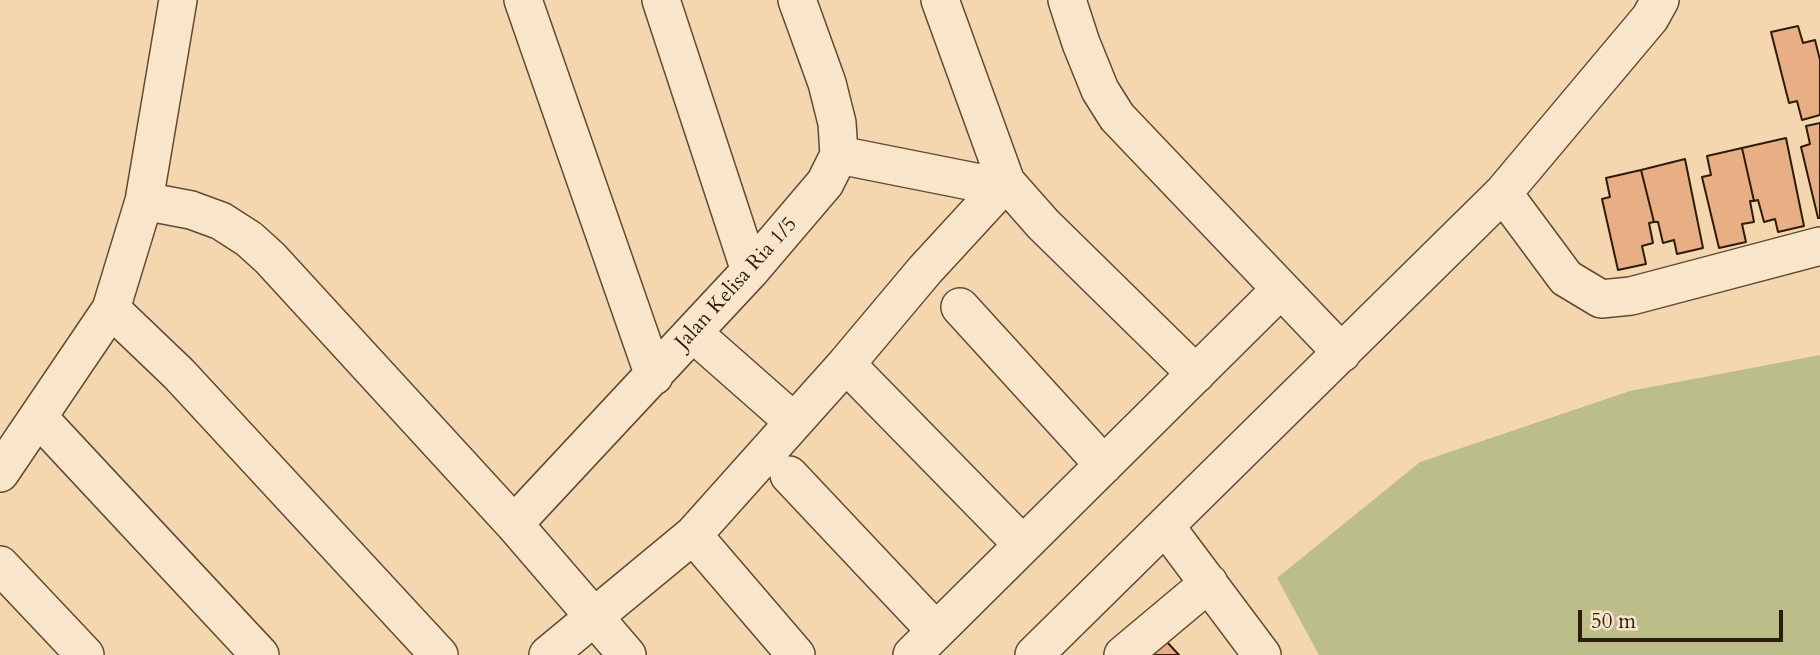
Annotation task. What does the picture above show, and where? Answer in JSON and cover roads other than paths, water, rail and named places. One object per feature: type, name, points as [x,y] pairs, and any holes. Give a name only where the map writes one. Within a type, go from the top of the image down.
[{"type":"street","points":[[0,473],[111,309],[144,201],[178,0]]},
{"type":"street","points":[[523,0],[654,376]]},
{"type":"street","points":[[661,0],[750,271]]},
{"type":"street","points":[[797,0],[827,83],[837,123],[839,155],[1003,185]]},
{"type":"street","points":[[940,0],[1003,185],[1196,374]]},
{"type":"street","points":[[1067,0],[1080,43],[1100,90],[1117,117],[1342,353]]},
{"type":"street","points":[[1034,655],[1503,193],[1650,18],[1660,0]]},
{"type":"street","name":"Jalan Kelisa Ria 1/5","points":[[514,524],[750,271],[825,183],[839,155]]},
{"type":"street","points":[[548,655],[692,535],[1003,185]]},
{"type":"street","points":[[1503,193],[1566,278],[1601,299],[1631,296],[1820,246]]},
{"type":"street","points":[[144,201],[191,210],[221,221],[270,258],[514,524],[627,655]]},
{"type":"street","points":[[789,475],[924,643],[1280,290]]},
{"type":"street","points":[[960,307],[1104,465]]},
{"type":"street","points":[[111,309],[179,374],[439,655]]},
{"type":"street","points":[[693,333],[794,422]]},
{"type":"street","points":[[846,364],[1023,545]]},
{"type":"street","points":[[38,417],[260,655]]},
{"type":"street","points":[[1166,527],[1262,655]]},
{"type":"street","points":[[692,535],[796,655]]},
{"type":"street","points":[[0,565],[85,655]]},
{"type":"street","points":[[1124,655],[1209,583]]}]
